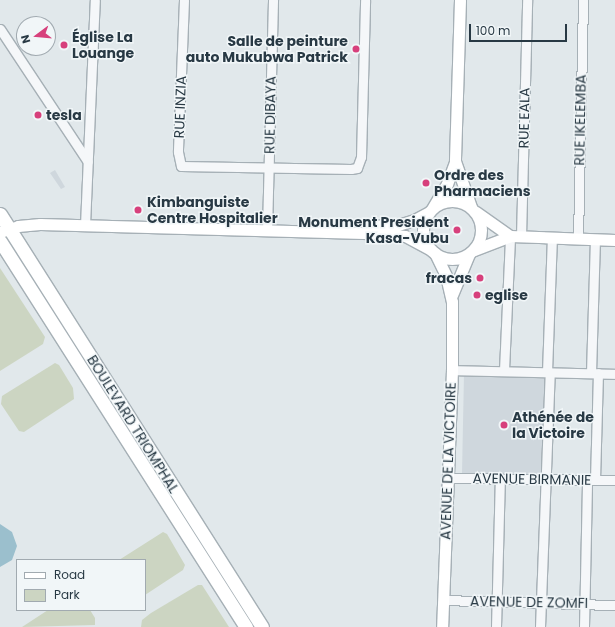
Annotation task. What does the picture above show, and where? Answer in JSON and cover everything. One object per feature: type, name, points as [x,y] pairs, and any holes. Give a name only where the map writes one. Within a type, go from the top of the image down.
[{"type":"highway","name":"BOULEVARD TRIOMPHAL","points":[[3,224],[262,627]]},
{"type":"highway","name":"BOULEVARD TRIOMPHAL","points":[[0,240],[246,627]]},
{"type":"main road","points":[[452,295],[433,251],[425,240],[423,228],[431,210],[447,184],[455,161],[460,0]]},
{"type":"main road","points":[[452,295],[471,252],[478,242],[481,225],[472,208],[455,161]]},
{"type":"main road","points":[[372,230],[410,222],[439,204],[455,201],[472,208],[516,236]]},
{"type":"main road","points":[[3,224],[85,222],[372,230],[405,236],[448,258],[471,252],[516,236],[615,240]]},
{"type":"main road","name":"AVENUE DE LA VICTOIRE","points":[[442,627],[452,370],[452,295]]},
{"type":"street","points":[[85,222],[95,0]]},
{"type":"street","name":"RUE INZIA","points":[[184,0],[178,152],[181,166],[269,168]]},
{"type":"street","name":"RUE DIBAYA","points":[[267,227],[273,0]]},
{"type":"street","points":[[269,168],[357,168],[361,157],[365,0]]},
{"type":"street","name":"RUE EALA","points":[[504,370],[516,236],[527,0]]},
{"type":"street","name":"RUE IKELEMBA","points":[[578,239],[583,0]]},
{"type":"street","points":[[0,29],[88,162]]},
{"type":"street","points":[[540,627],[552,238]]},
{"type":"street","points":[[584,627],[591,480],[594,373],[595,240]]},
{"type":"street","points":[[452,370],[504,370],[615,374]]},
{"type":"street","name":"AVENUE BIRMANIE","points":[[448,478],[615,480]]},
{"type":"street","points":[[496,627],[500,478]]},
{"type":"street","name":"AVENUE DE ZOMFI","points":[[443,600],[615,604]]},
{"type":"shaded area","points":[[55,170],[65,187],[61,189],[50,173]]},
{"type":"shaded area","name":"Athénée de la Victoire","points":[[464,374],[548,377],[543,475],[462,473]]},
{"type":"green space","points":[[0,268],[45,337],[43,344],[0,371]]},
{"type":"green space","points":[[55,363],[59,365],[73,388],[74,399],[24,432],[19,431],[1,404],[2,396]]},
{"type":"green space","points":[[163,532],[167,534],[185,565],[183,570],[146,594],[146,559],[121,559]]},
{"type":"green space","points":[[198,585],[202,585],[229,627],[141,627],[142,620],[151,613]]},
{"type":"green space","points":[[46,611],[91,611],[95,618],[95,625],[22,627]]},
{"type":"water","points":[[0,524],[12,532],[17,546],[12,560],[0,567]]},
{"type":"place","name":"Église La Louange","points":[[64,45]]},
{"type":"place","name":"Salle de peinture auto Mukubwa Patrick","points":[[356,49]]},
{"type":"place","name":"tesla","points":[[38,115]]},
{"type":"place","name":"Ordre des Pharmaciens","points":[[426,183]]},
{"type":"place","name":"Kimbanguiste Centre Hospitalier","points":[[138,210]]},
{"type":"place","name":"Monument President Kasa-Vubu","points":[[457,230]]},
{"type":"place","name":"fracas","points":[[480,278]]},
{"type":"place","name":"eglise","points":[[477,295]]},
{"type":"place","name":"Athénée de la Victoire","points":[[504,425]]}]
